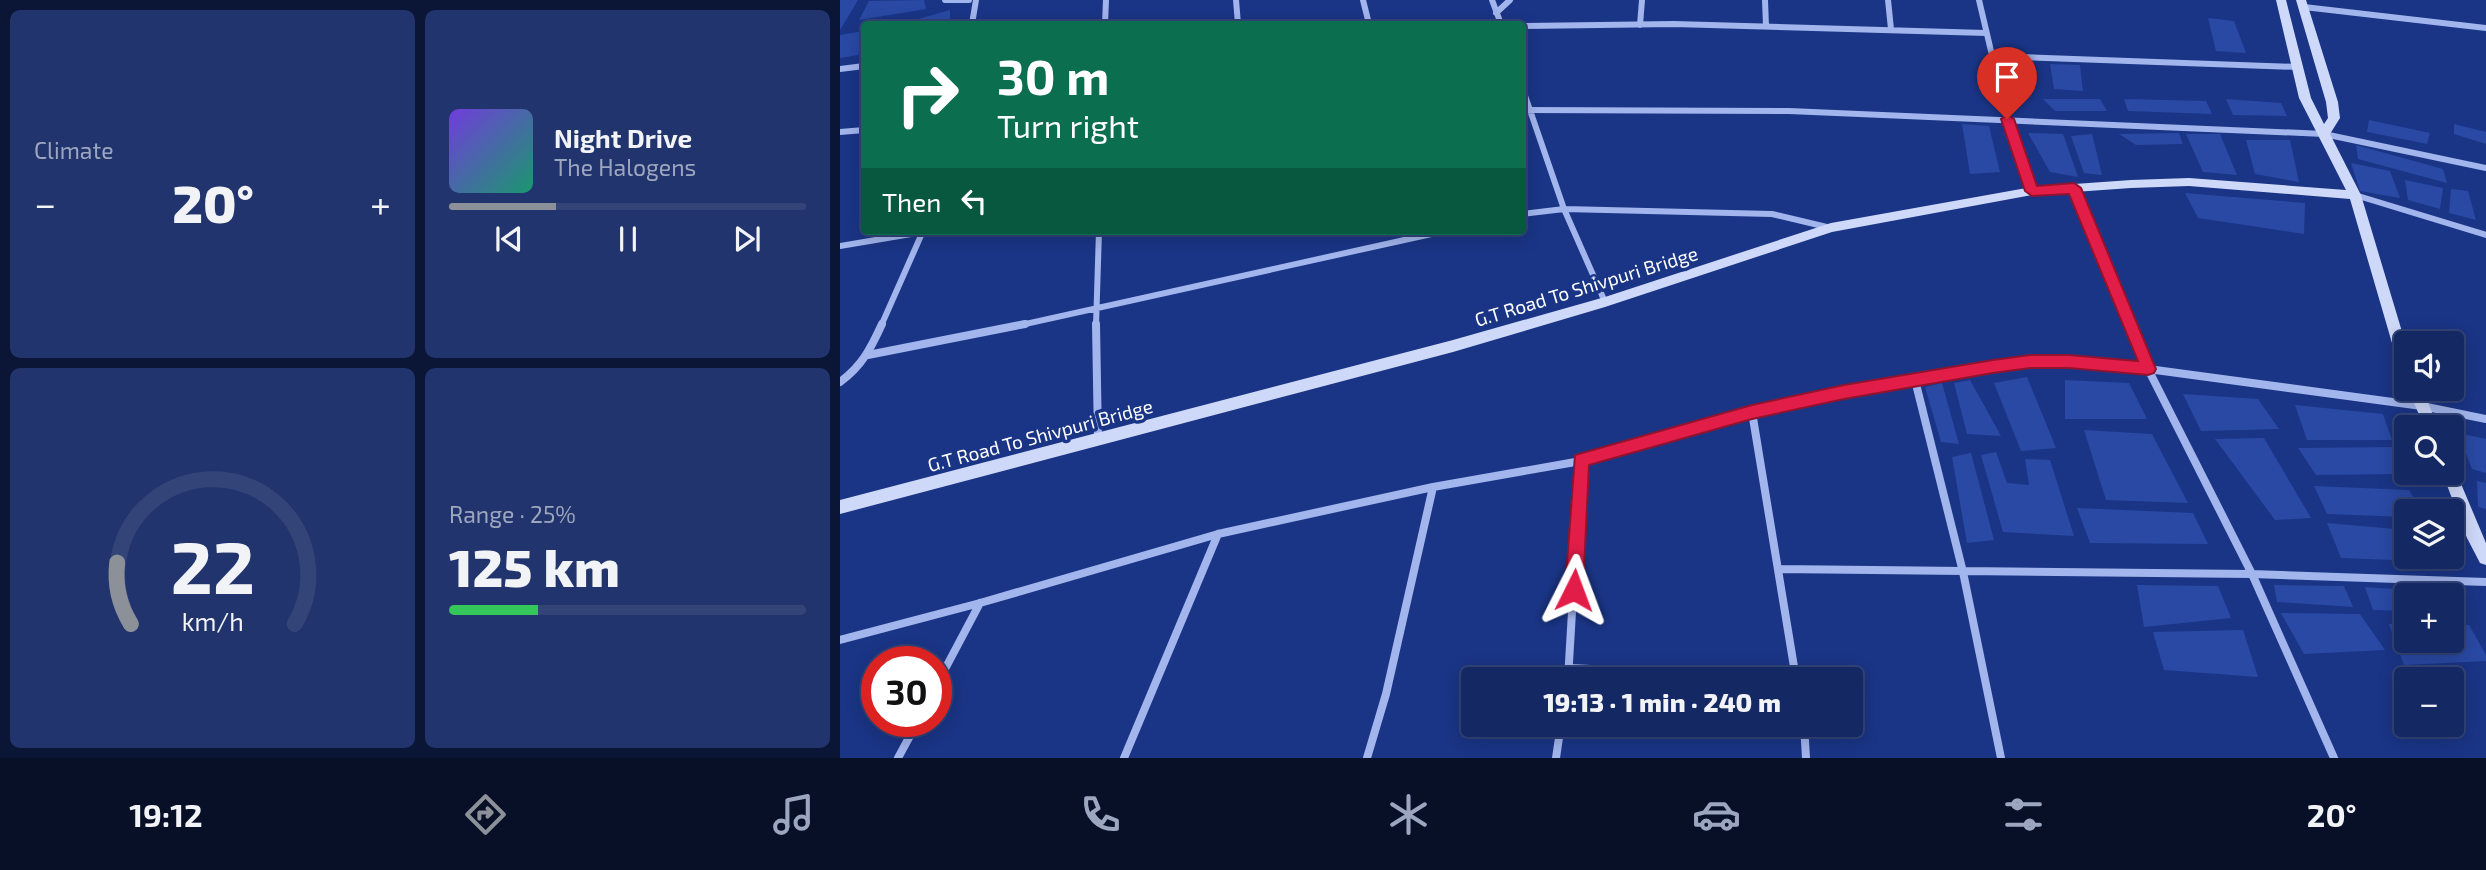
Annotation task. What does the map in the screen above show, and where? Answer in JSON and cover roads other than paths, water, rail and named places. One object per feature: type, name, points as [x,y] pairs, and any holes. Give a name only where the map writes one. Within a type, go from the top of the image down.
[{"type":"street","points":[[944,0],[969,0]]},
{"type":"street","points":[[972,21],[976,0]]},
{"type":"street","points":[[1105,21],[1106,0]]},
{"type":"street","points":[[1236,0],[1238,21]]},
{"type":"street","points":[[1363,0],[1368,21]]},
{"type":"street","points":[[1492,0],[1500,21]]},
{"type":"street","points":[[1496,13],[1510,0]]},
{"type":"street","points":[[1640,25],[1642,0]]},
{"type":"street","points":[[1765,0],[1766,26]]},
{"type":"street","points":[[1888,0],[1891,29]]},
{"type":"street","points":[[1979,0],[2007,119],[2032,191]]},
{"type":"street","points":[[2281,0],[2305,98],[2354,195],[2371,243],[2395,331]]},
{"type":"street","points":[[2324,134],[2334,118],[2303,3],[2486,28]]},
{"type":"street","points":[[1526,26],[1766,26],[1986,33]]},
{"type":"street","points":[[1991,55],[2297,66]]},
{"type":"street","points":[[840,69],[861,66]]},
{"type":"street","points":[[1605,302],[1564,209],[1526,109],[1789,111],[2324,134],[2486,168]]},
{"type":"street","points":[[840,132],[861,130]]},
{"type":"street","name":"G.T Road To Shivpuri Bridge","points":[[840,507],[1453,346],[1605,302],[1831,228],[2032,191],[2074,188],[2189,182],[2354,195]]},
{"type":"street","points":[[2074,188],[2148,369],[2252,573],[2334,758]]},
{"type":"street","points":[[2354,195],[2486,234]]},
{"type":"street","points":[[1526,214],[1564,209],[1772,214],[1831,228]]},
{"type":"street","points":[[840,246],[902,235]]},
{"type":"street","points":[[840,382],[854,372],[868,355],[923,235]]},
{"type":"street","points":[[1098,440],[1096,310],[1099,235]]},
{"type":"street","points":[[868,355],[1096,310],[1427,235]]},
{"type":"street","points":[[840,640],[980,603],[1218,534],[1433,487],[1581,460],[1752,412],[1915,380],[2030,362],[2069,362],[2148,369],[2422,406],[2486,419]]},
{"type":"street","points":[[1915,380],[1963,572],[2001,758]]},
{"type":"street","points":[[2420,401],[2426,415]]},
{"type":"street","points":[[1752,412],[1793,667]]},
{"type":"street","points":[[1570,667],[1581,460]]},
{"type":"street","points":[[2455,485],[2486,558]]},
{"type":"street","points":[[1367,758],[1386,694],[1433,487]]},
{"type":"street","points":[[1124,758],[1218,534]]},
{"type":"street","points":[[1778,569],[2252,573],[2486,582]]},
{"type":"street","points":[[952,656],[980,603]]},
{"type":"street","points":[[898,758],[909,737]]},
{"type":"street","points":[[1556,758],[1559,737]]},
{"type":"street","points":[[1805,737],[1806,758]]}]
